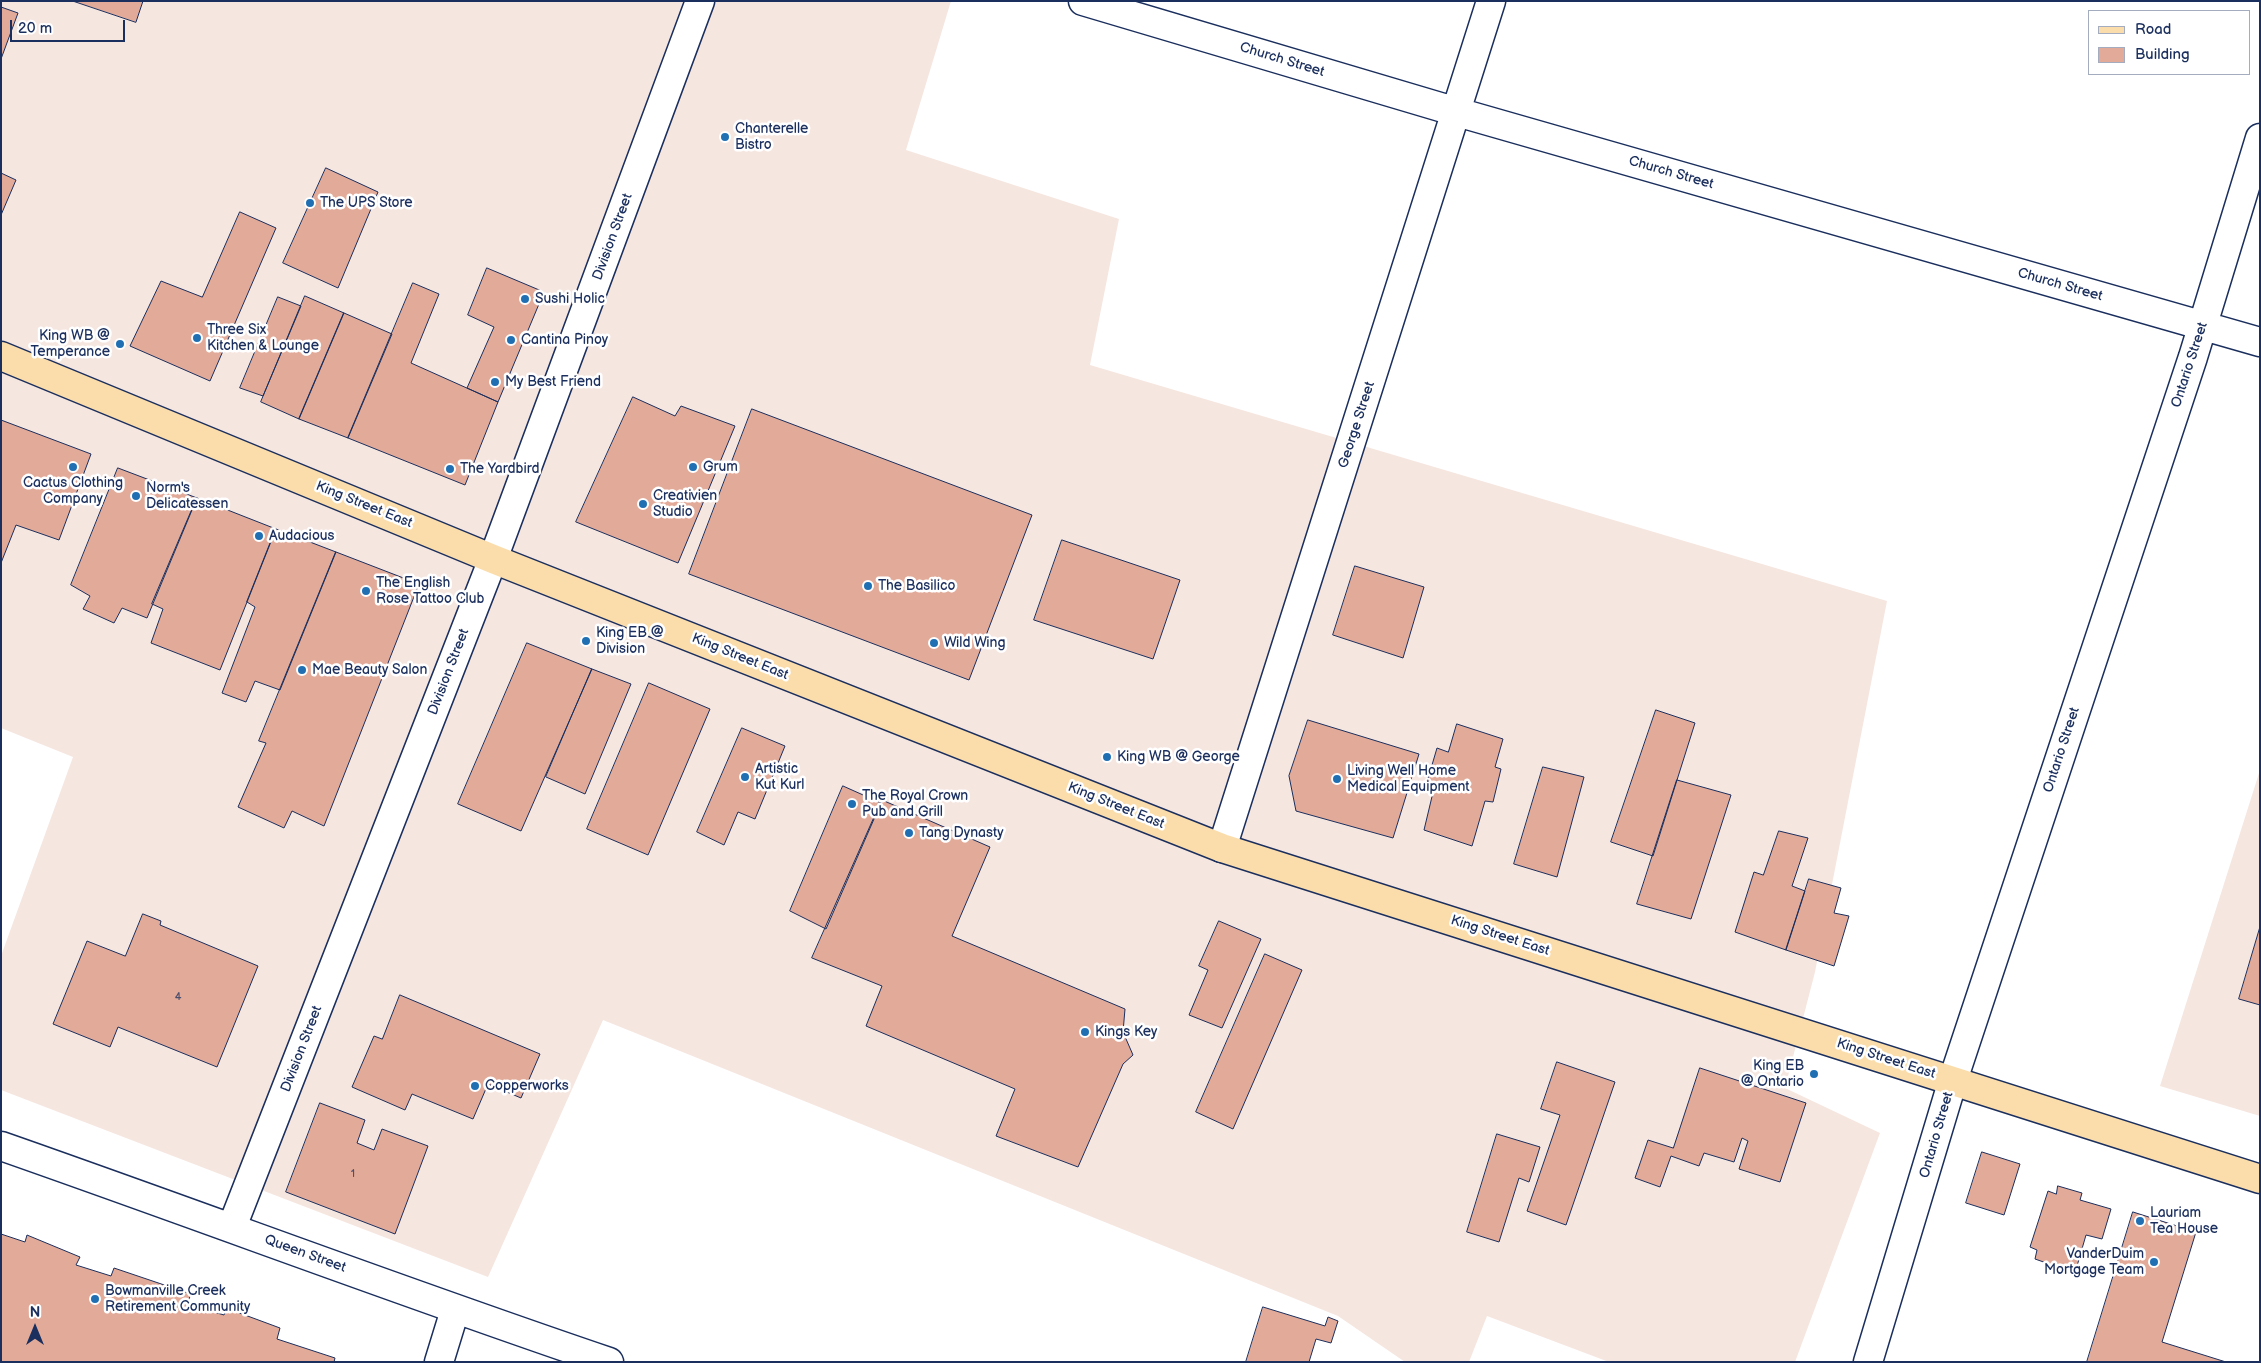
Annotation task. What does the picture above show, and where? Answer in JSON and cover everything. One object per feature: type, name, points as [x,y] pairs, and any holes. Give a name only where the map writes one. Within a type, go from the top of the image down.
[{"type":"main road","name":"King Street East","points":[[1,356],[493,559],[1222,848],[2260,1178]]},
{"type":"street","name":"Division Street","points":[[232,1227],[493,559],[700,1]]},
{"type":"street","name":"Church Street","points":[[1083,1],[1457,112],[2260,342]]},
{"type":"street","name":"George Street","points":[[1222,848],[1491,1]]},
{"type":"street","name":"Ontario Street","points":[[1868,1362],[1953,1080],[2203,326],[2260,138]]},
{"type":"street","name":"Queen Street","points":[[1,1146],[232,1227],[455,1310],[609,1362]]},
{"type":"street","points":[[439,1362],[455,1310]]},
{"type":"shaded area","points":[[1,1],[951,1],[906,150],[1119,219],[1090,365],[1887,601],[1815,972],[1785,1088],[1880,1133],[1795,1362],[1609,1362],[1487,1316],[1469,1362],[1405,1362],[1338,1316],[603,1020],[488,1277],[1,1090],[1,956],[73,757],[1,728]]},
{"type":"shaded area","points":[[2260,770],[2260,1116],[2160,1086]]},
{"type":"building","points":[[73,1],[143,1],[136,22]]},
{"type":"building","points":[[1,7],[18,13],[1,59]]},
{"type":"building","points":[[326,168],[378,192],[338,288],[283,263]]},
{"type":"building","points":[[1,173],[16,180],[1,215]]},
{"type":"building","points":[[240,212],[276,228],[210,381],[130,346],[161,281],[202,297]]},
{"type":"building","points":[[487,268],[544,292],[498,402],[467,388],[494,327],[468,315]]},
{"type":"building","points":[[413,283],[439,294],[411,363],[498,402],[465,485],[348,438]]},
{"type":"building","points":[[305,296],[344,313],[299,419],[261,402]]},
{"type":"building","points":[[278,297],[301,306],[263,396],[240,388]]},
{"type":"building","points":[[344,313],[392,334],[348,438],[299,419]]},
{"type":"building","points":[[633,397],[675,416],[681,406],[735,426],[678,563],[576,522]]},
{"type":"building","points":[[752,409],[1032,515],[969,680],[689,574]]},
{"type":"building","points":[[1,420],[91,454],[59,540],[16,525],[1,563]]},
{"type":"building","points":[[118,468],[197,498],[147,618],[122,608],[114,623],[83,609],[90,596],[71,585]]},
{"type":"building","points":[[197,498],[276,529],[220,670],[151,643],[163,609],[152,604]]},
{"type":"building","points":[[276,529],[336,552],[280,690],[255,681],[246,702],[222,693],[255,607],[247,602]]},
{"type":"building","points":[[1062,540],[1180,580],[1153,659],[1034,620]]},
{"type":"building","points":[[336,552],[419,584],[324,826],[292,811],[284,828],[238,807],[266,743],[259,741]]},
{"type":"building","points":[[1355,566],[1424,587],[1403,658],[1333,635]]},
{"type":"building","points":[[527,643],[592,669],[521,831],[458,804]]},
{"type":"building","points":[[592,669],[631,684],[585,794],[546,777]]},
{"type":"building","points":[[649,683],[710,709],[648,855],[587,829]]},
{"type":"building","points":[[1656,710],[1695,723],[1653,856],[1611,842]]},
{"type":"building","points":[[1308,720],[1419,754],[1393,838],[1296,811],[1289,776]]},
{"type":"building","points":[[1457,724],[1503,739],[1495,767],[1501,769],[1493,802],[1485,801],[1472,846],[1424,830],[1435,784],[1427,782],[1437,748],[1448,752]]},
{"type":"building","points":[[742,728],[785,746],[755,819],[738,812],[724,845],[697,832]]},
{"type":"building","points":[[1543,767],[1584,777],[1557,877],[1514,864]]},
{"type":"building","points":[[1677,780],[1731,795],[1691,919],[1637,904]]},
{"type":"building","points":[[843,786],[881,803],[826,929],[790,911]]},
{"type":"building","points":[[882,800],[990,847],[952,936],[1125,1009],[1123,1032],[1133,1055],[1123,1064],[1078,1167],[996,1136],[1015,1089],[866,1026],[882,986],[812,958]]},
{"type":"building","points":[[1779,831],[1808,838],[1792,886],[1805,891],[1786,950],[1735,932],[1754,872],[1763,875]]},
{"type":"building","points":[[1809,879],[1841,888],[1834,913],[1849,916],[1834,966],[1786,950]]},
{"type":"building","points":[[143,914],[161,921],[160,925],[258,966],[217,1067],[118,1027],[110,1047],[53,1024],[87,941],[125,956]]},
{"type":"building","points":[[1219,921],[1261,939],[1222,1028],[1189,1015],[1208,970],[1199,966]]},
{"type":"building","points":[[2260,927],[2260,1005],[2239,999]]},
{"type":"building","points":[[1265,954],[1302,970],[1233,1129],[1196,1112]]},
{"type":"building","points":[[400,995],[540,1054],[521,1098],[488,1084],[473,1119],[412,1094],[405,1110],[352,1087],[374,1036],[382,1039]]},
{"type":"building","points":[[1557,1062],[1615,1082],[1566,1225],[1527,1211],[1560,1115],[1541,1109]]},
{"type":"building","points":[[1700,1068],[1806,1103],[1780,1182],[1739,1169],[1748,1141],[1742,1138],[1734,1162],[1704,1153],[1699,1166],[1671,1156],[1660,1187],[1635,1178],[1648,1140],[1673,1148]]},
{"type":"building","points":[[320,1103],[365,1120],[357,1143],[374,1150],[382,1129],[428,1146],[395,1234],[286,1192]]},
{"type":"building","points":[[1497,1134],[1540,1147],[1529,1182],[1519,1178],[1499,1242],[1467,1232]]},
{"type":"building","points":[[1982,1152],[2020,1164],[2004,1215],[1966,1203]]},
{"type":"building","points":[[2058,1186],[2082,1193],[2080,1200],[2111,1209],[2102,1239],[2086,1235],[2075,1273],[2035,1259],[2037,1250],[2030,1247],[2048,1191],[2056,1194]]},
{"type":"building","points":[[2133,1212],[2196,1232],[2162,1342],[2226,1362],[2087,1362]]},
{"type":"building","name":"Bowmanville Creek Retirement Community","points":[[1,1234],[25,1242],[27,1235],[80,1257],[76,1265],[111,1276],[114,1268],[191,1294],[187,1304],[224,1315],[226,1308],[280,1328],[277,1339],[335,1358],[334,1362],[1,1362]]},
{"type":"building","points":[[1263,1307],[1325,1326],[1328,1317],[1338,1321],[1331,1343],[1316,1339],[1309,1362],[1246,1362]]},
{"type":"place","name":"Chanterelle Bistro","points":[[725,137]]},
{"type":"place","name":"The UPS Store","points":[[310,203]]},
{"type":"place","name":"Sushi Holic","points":[[525,299]]},
{"type":"place","name":"Three Six Kitchen & Lounge","points":[[197,338]]},
{"type":"place","name":"Cantina Pinoy","points":[[511,340]]},
{"type":"place","name":"King WB @ Temperance","points":[[120,344]]},
{"type":"place","name":"My Best Friend","points":[[495,382]]},
{"type":"place","name":"Cactus Clothing Company","points":[[73,467]]},
{"type":"place","name":"Grum","points":[[693,467]]},
{"type":"place","name":"The Yardbird","points":[[450,469]]},
{"type":"place","name":"Norm's Delicatessen","points":[[136,496]]},
{"type":"place","name":"Creativien Studio","points":[[643,504]]},
{"type":"place","name":"Audacious","points":[[259,536]]},
{"type":"place","name":"The Basilico","points":[[868,586]]},
{"type":"place","name":"The English Rose Tattoo Club","points":[[366,591]]},
{"type":"place","name":"King EB @ Division","points":[[586,641]]},
{"type":"place","name":"Wild Wing","points":[[934,643]]},
{"type":"place","name":"Mae Beauty Salon","points":[[302,670]]},
{"type":"place","name":"King WB @ George","points":[[1107,757]]},
{"type":"place","name":"Artistic Kut Kurl","points":[[745,777]]},
{"type":"place","name":"Living Well Home Medical Equipment","points":[[1337,779]]},
{"type":"place","name":"The Royal Crown Pub and Grill","points":[[852,804]]},
{"type":"place","name":"Tang Dynasty","points":[[909,833]]},
{"type":"place","name":"Kings Key","points":[[1085,1032]]},
{"type":"place","name":"King EB @ Ontario","points":[[1814,1074]]},
{"type":"place","name":"Copperworks","points":[[475,1086]]},
{"type":"place","name":"Lauriam Tea House","points":[[2140,1221]]},
{"type":"place","name":"VanderDuim Mortgage Team","points":[[2154,1262]]},
{"type":"place","name":"Bowmanville Creek Retirement Community","points":[[95,1299]]}]
